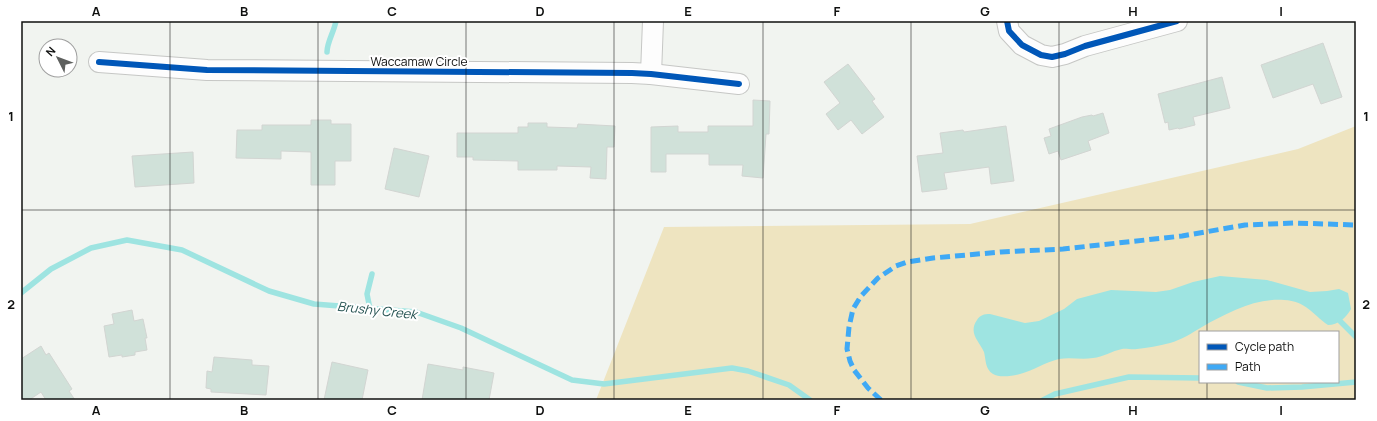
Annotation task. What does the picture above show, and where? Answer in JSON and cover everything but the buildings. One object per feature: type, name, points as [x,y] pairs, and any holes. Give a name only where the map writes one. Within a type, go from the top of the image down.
[{"type":"street","points":[[652,74],[653,21]]},
{"type":"street","points":[[1007,21],[1009,31],[1022,45],[1041,55],[1052,57],[1065,54],[1085,46],[1177,21]]},
{"type":"street","name":"Waccamaw Circle","points":[[99,62],[207,70],[652,74],[739,84]]},
{"type":"shaded area","points":[[1356,126],[1356,400],[596,400],[664,227],[970,224],[1298,149]]},
{"type":"water","points":[[1220,276],[1267,280],[1310,292],[1339,289],[1348,293],[1351,309],[1341,320],[1335,324],[1328,325],[1303,305],[1298,303],[1284,300],[1262,301],[1231,312],[1170,343],[1141,349],[1122,349],[1093,358],[1059,359],[1025,373],[1006,376],[993,374],[988,370],[984,352],[974,333],[977,320],[979,317],[984,315],[990,314],[1025,323],[1039,321],[1064,309],[1077,299],[1111,290],[1156,292],[1170,290],[1193,282]]},
{"type":"waterway","points":[[327,52],[328,44],[336,21]]},
{"type":"waterway","name":"Brushy Creek","points":[[21,293],[51,269],[91,248],[127,240],[182,250],[269,291],[314,304],[416,312],[461,328],[572,380],[604,384],[732,368],[748,371],[789,385],[810,400]]},
{"type":"waterway","points":[[370,309],[367,294],[372,274]]},
{"type":"waterway","points":[[1340,321],[1356,337]]},
{"type":"waterway","name":"Brushy Creek","points":[[1043,400],[1055,394],[1129,377],[1199,378]]},
{"type":"waterway","name":"Brushy Creek","points":[[1243,383],[1267,388],[1302,387],[1356,382]]},
{"type":"marked path","points":[[881,400],[868,388],[854,370],[850,361],[847,349],[849,327],[853,309],[861,296],[878,278],[896,266],[907,262],[933,258],[1001,252],[1063,249],[1182,236],[1245,225],[1294,223],[1356,225]]},
{"type":"cycle path","points":[[1007,21],[1009,31],[1022,45],[1041,55],[1052,57],[1065,54],[1085,46],[1177,21]]},
{"type":"cycle path","points":[[99,62],[207,70],[632,73],[739,84]]}]
